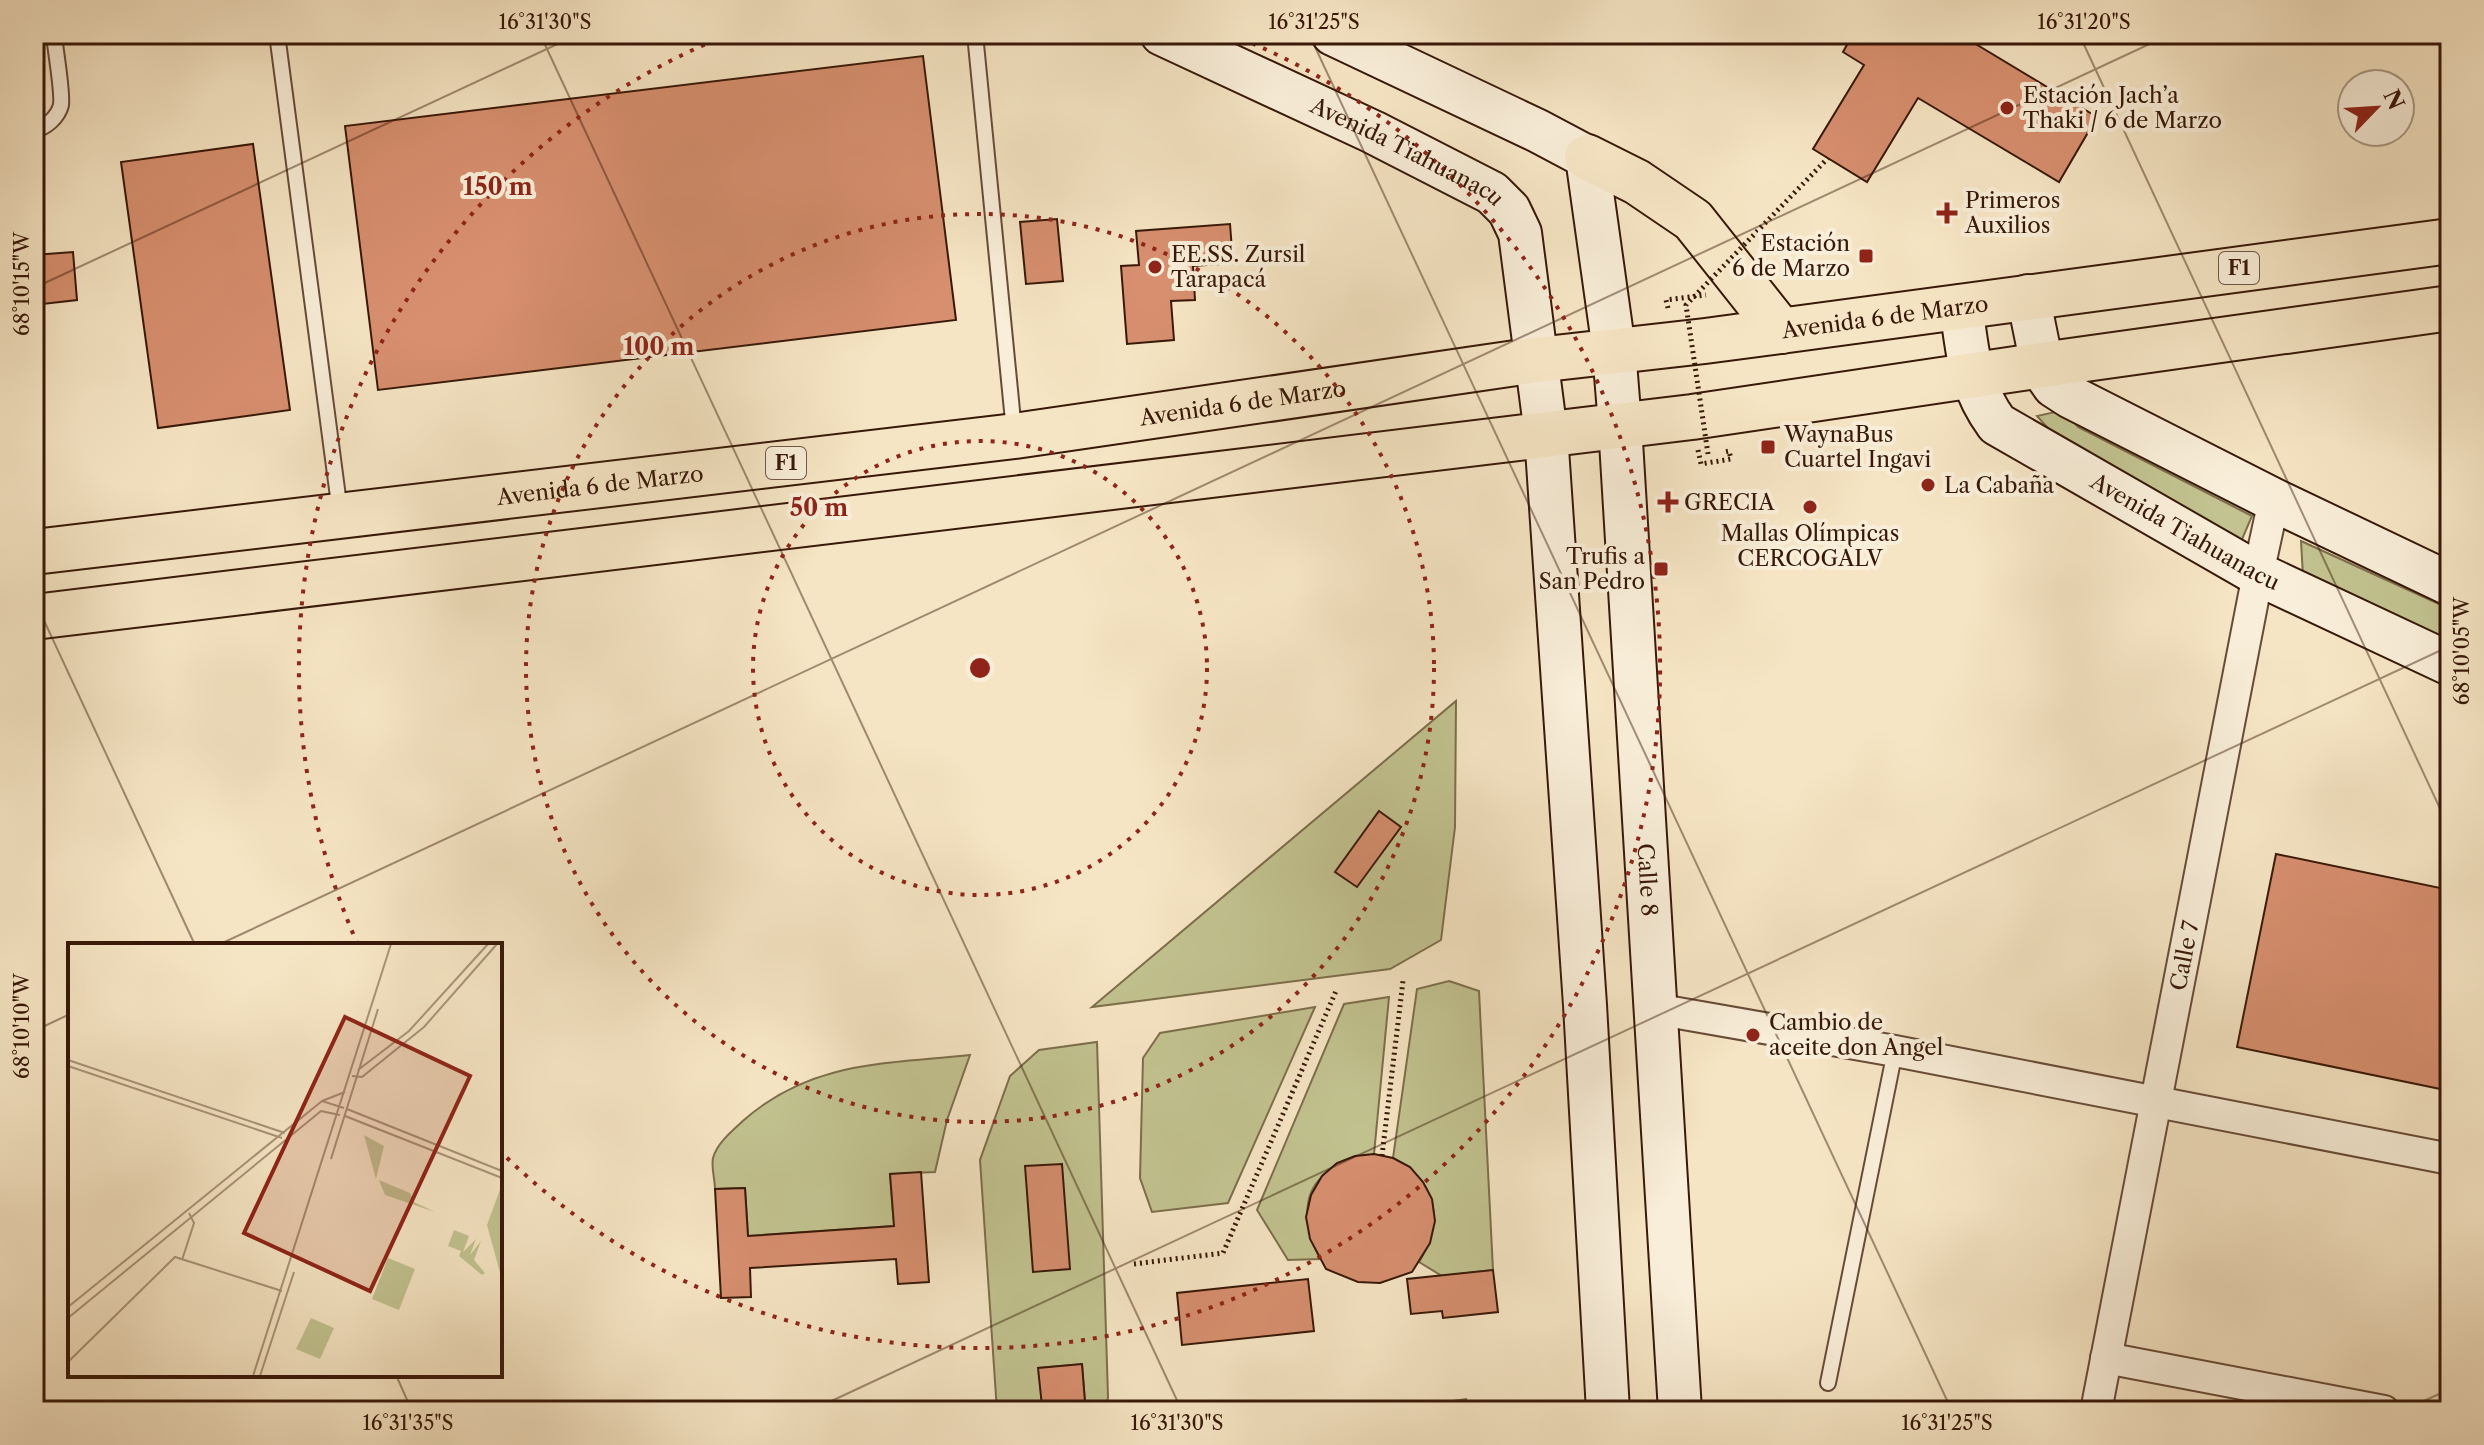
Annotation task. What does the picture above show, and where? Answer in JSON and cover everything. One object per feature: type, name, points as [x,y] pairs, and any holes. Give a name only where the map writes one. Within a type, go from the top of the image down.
[{"type":"highway","points":[[1587,157],[1637,182],[1693,220],[1781,331]]},
{"type":"highway","name":"Avenida 6 de Marzo","points":[[34,552],[1015,436],[1537,360],[1781,331],[2450,241]]},
{"type":"highway","points":[[34,617],[1692,417],[2450,308]]},
{"type":"main road","name":"Avenida Tiahuanacu","points":[[1162,34],[1373,132],[1492,193],[1509,210],[1520,233],[1537,360]]},
{"type":"main road","points":[[1333,34],[1587,157],[1614,350]]},
{"type":"main road","points":[[2028,296],[2042,365],[2054,386],[2274,500],[2450,584]]},
{"type":"main road","name":"Avenida Tiahuanacu","points":[[1961,306],[1972,376],[1984,406],[1997,424],[2258,574],[2450,664]]},
{"type":"main road","name":"Calle 8","points":[[1614,350],[1680,1411]]},
{"type":"main road","points":[[1537,360],[1546,434],[1585,1005],[1608,1411]]},
{"type":"street","name":"Calle 7","points":[[2096,1411],[2274,500]]},
{"type":"street","points":[[1655,1009],[1895,1051],[2450,1159]]},
{"type":"street","points":[[2106,1358],[2384,1411]]},
{"type":"lane","points":[[34,130],[53,120],[61,105],[54,34]]},
{"type":"lane","points":[[277,34],[340,516]]},
{"type":"lane","points":[[975,34],[1015,436]]},
{"type":"lane","points":[[1828,1383],[1895,1051]]},
{"type":"path","points":[[1701,464],[1731,459],[1729,451],[1708,454],[1686,305],[1828,158]]},
{"type":"path","points":[[1667,308],[1666,300],[1698,296]]},
{"type":"path","points":[[1382,1156],[1403,981]]},
{"type":"path","points":[[1134,1264],[1223,1253],[1336,991]]},
{"type":"green space","points":[[2064,410],[2078,427],[2252,516],[2240,544],[2055,436],[2037,416]]},
{"type":"green space","points":[[2301,541],[2450,609],[2450,645],[2303,576]]},
{"type":"green space","points":[[1456,701],[1455,827],[1441,940],[1390,969],[1092,1007]]},
{"type":"green space","points":[[1449,981],[1479,991],[1493,1270],[1442,1276],[1419,1262],[1432,1231],[1434,1217],[1427,1190],[1419,1178],[1393,1158],[1417,989]]},
{"type":"green space","points":[[1389,997],[1374,1154],[1322,1177],[1310,1196],[1308,1206],[1309,1228],[1320,1259],[1288,1260],[1257,1210],[1344,1004]]},
{"type":"green space","points":[[1315,1007],[1228,1203],[1152,1212],[1140,1178],[1143,1058],[1160,1033]]},
{"type":"green space","points":[[1097,1042],[1106,1411],[997,1411],[980,1160],[1010,1076],[1039,1050]],"holes":[[[1082,1364],[1085,1402],[1042,1406],[1039,1368]]]},
{"type":"green space","points":[[970,1055],[947,1120],[935,1172],[890,1174],[894,1226],[748,1236],[745,1188],[715,1189],[713,1161],[722,1142],[769,1101],[796,1086],[850,1069]]},
{"type":"green space","points":[[1466,1399],[1468,1411],[1380,1411]]},
{"type":"building","name":"Estación Jach’a Thaki / 6 de Marzo","points":[[1853,34],[1959,34],[2097,117],[2059,182],[1918,98],[1867,182],[1813,149],[1864,65],[1843,52]]},
{"type":"building","points":[[923,56],[956,320],[378,390],[345,126]]},
{"type":"building","points":[[253,144],[290,410],[158,428],[121,162]]},
{"type":"building","points":[[1057,219],[1063,281],[1026,284],[1020,222]]},
{"type":"building","points":[[1230,224],[1233,263],[1193,266],[1195,300],[1171,301],[1174,340],[1127,344],[1121,266],[1139,265],[1136,231]]},
{"type":"building","points":[[73,252],[77,300],[34,305],[34,255]]},
{"type":"building","points":[[1379,811],[1401,827],[1357,887],[1335,872]]},
{"type":"building","points":[[2276,854],[2450,890],[2450,1091],[2237,1047]]},
{"type":"building","points":[[1374,1154],[1393,1158],[1410,1167],[1432,1199],[1435,1221],[1430,1243],[1412,1272],[1380,1283],[1358,1282],[1326,1269],[1310,1239],[1306,1217],[1311,1195],[1322,1176],[1337,1163],[1355,1156]]},
{"type":"building","points":[[1062,1164],[1070,1269],[1033,1272],[1025,1166]]},
{"type":"building","points":[[921,1172],[929,1282],[898,1284],[896,1259],[750,1268],[751,1297],[721,1298],[715,1189],[745,1188],[748,1236],[894,1226],[890,1174]]},
{"type":"building","points":[[1493,1270],[1498,1312],[1443,1318],[1442,1311],[1411,1314],[1407,1279]]},
{"type":"building","points":[[1308,1279],[1314,1331],[1182,1345],[1177,1293]]},
{"type":"building","points":[[1082,1364],[1085,1402],[1042,1406],[1038,1368]]},
{"type":"place","name":"Estación Jach’a Thaki / 6 de Marzo","points":[[2007,108]]},
{"type":"place","name":"Primeros Auxilios","points":[[1947,213]]},
{"type":"place","name":"Estación 6 de Marzo","points":[[1866,256]]},
{"type":"place","name":"EE.SS. Zursil Tarapacá","points":[[1155,267]]},
{"type":"place","name":"WaynaBus Cuartel Ingavi","points":[[1768,447]]},
{"type":"place","name":"La Cabaña","points":[[1928,485]]},
{"type":"place","name":"GRECIA","points":[[1668,502]]},
{"type":"place","name":"Mallas Olímpicas CERCOGALV","points":[[1810,507]]},
{"type":"place","name":"Trufis a San Pedro","points":[[1661,569]]},
{"type":"place","name":"Cambio de aceite don Angel","points":[[1753,1035]]}]
